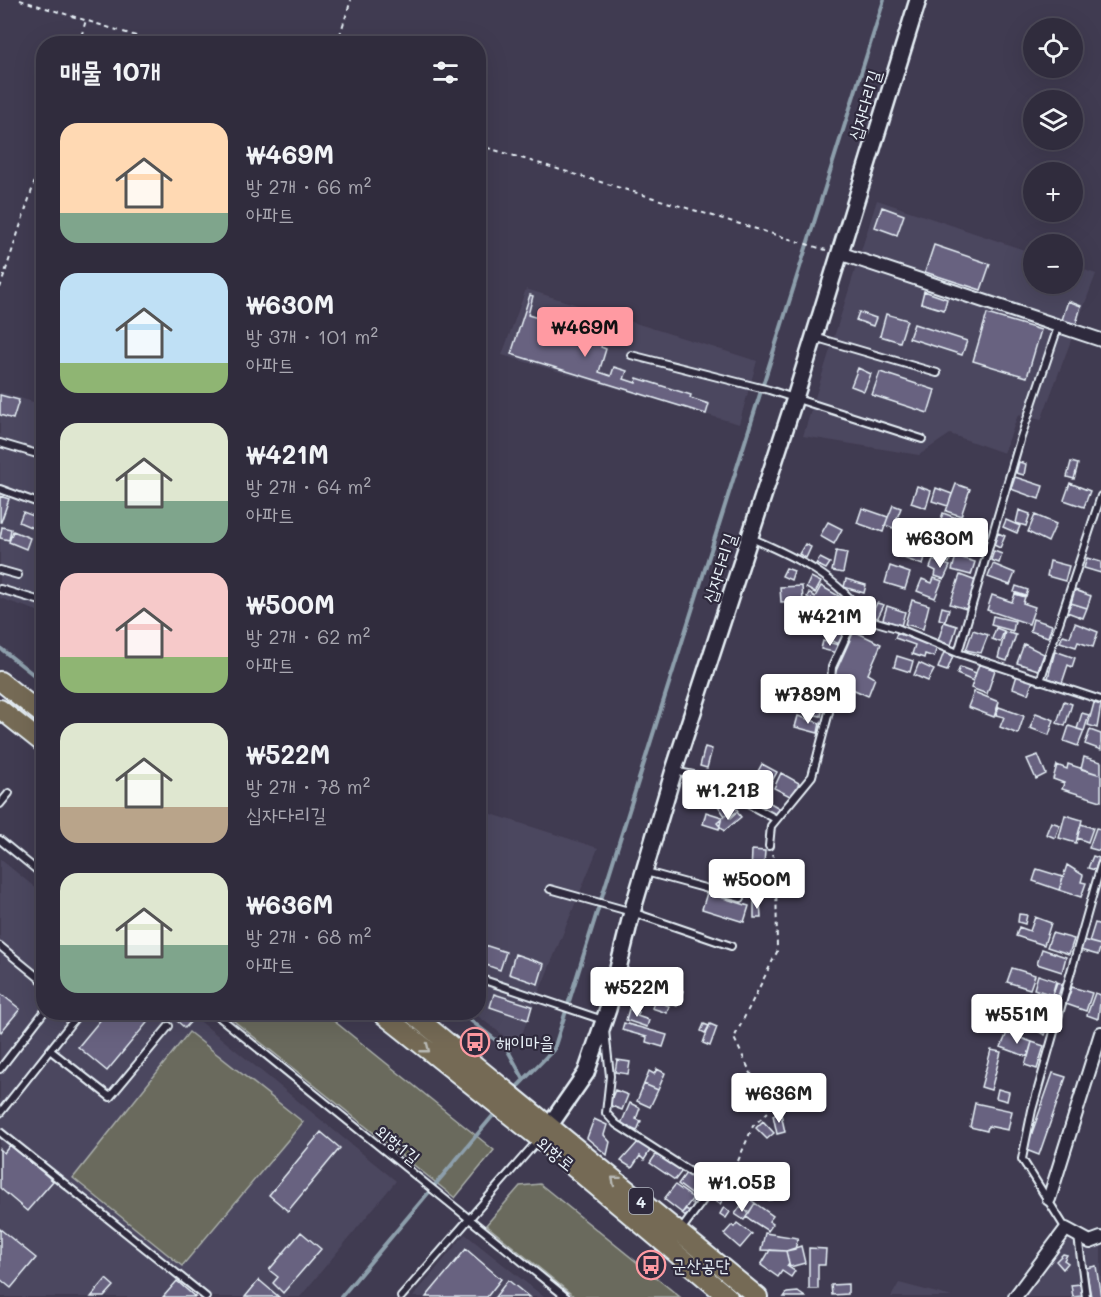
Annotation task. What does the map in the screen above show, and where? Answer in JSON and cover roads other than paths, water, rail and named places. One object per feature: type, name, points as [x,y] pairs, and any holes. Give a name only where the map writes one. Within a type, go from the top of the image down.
[{"type":"main road","points":[[0,681],[36,710]]},
{"type":"main road","points":[[0,709],[36,738]]},
{"type":"main road","name":"외항로","points":[[391,1020],[493,1091],[679,1233],[758,1297]]},
{"type":"main road","name":"외항로","points":[[418,1020],[493,1091]]},
{"type":"main road","name":"외항로","points":[[545,1132],[728,1297]]},
{"type":"street","name":"십자다리길","points":[[545,1132],[586,1073],[604,1021],[632,912],[674,770],[795,398],[918,0]]},
{"type":"street","points":[[839,253],[1101,340]]},
{"type":"street","points":[[1049,1199],[1101,1033]]},
{"type":"street","points":[[1015,1297],[1066,1229],[1090,1242],[1101,1238]]},
{"type":"lane","points":[[958,653],[1020,440],[1058,327]]},
{"type":"lane","points":[[814,337],[938,373]]},
{"type":"lane","points":[[631,355],[770,390],[922,439]]},
{"type":"lane","points":[[0,443],[36,454]]},
{"type":"lane","points":[[0,489],[36,502]]},
{"type":"lane","points":[[1040,681],[1101,496]]},
{"type":"lane","points":[[749,537],[813,568],[835,584],[866,619],[897,628],[958,653],[1101,700]]},
{"type":"lane","points":[[0,570],[18,575]]},
{"type":"lane","points":[[0,589],[36,600]]},
{"type":"lane","points":[[769,846],[771,826],[812,776],[828,712],[832,667],[859,609]]},
{"type":"lane","points":[[674,770],[727,782],[748,804],[776,819]]},
{"type":"lane","points":[[0,804],[9,793]]},
{"type":"lane","points":[[0,840],[36,869]]},
{"type":"lane","points":[[1066,1229],[1022,1159],[1035,1099],[1101,865]]},
{"type":"lane","points":[[645,872],[741,898]]},
{"type":"lane","points":[[550,889],[632,912],[731,946]]},
{"type":"lane","points":[[0,946],[36,975]]},
{"type":"lane","points":[[486,981],[604,1021],[610,1077],[606,1113],[616,1124],[714,1187]]},
{"type":"lane","points":[[0,1069],[38,1020]]},
{"type":"lane","points":[[0,1113],[74,1020]]},
{"type":"lane","name":"외항1길","points":[[223,1020],[566,1297]]},
{"type":"lane","points":[[51,1051],[110,1097],[170,1026]]},
{"type":"lane","points":[[0,1132],[206,1297]]},
{"type":"lane","points":[[402,1297],[429,1263],[470,1220],[545,1132]]},
{"type":"lane","points":[[679,1233],[721,1176],[735,1168],[764,1182],[770,1196]]},
{"type":"lane","points":[[1078,1235],[1086,1297]]},
{"type":"waterway","points":[[514,1090],[554,1049],[884,0]]},
{"type":"waterway","points":[[0,648],[36,677]]},
{"type":"waterway","points":[[470,1020],[507,1049],[523,1078]]},
{"type":"waterway","points":[[341,1297],[496,1112]]},
{"type":"place","name":"해이마을","points":[[475,1042]]},
{"type":"place","name":"군산공단","points":[[651,1265]]}]
